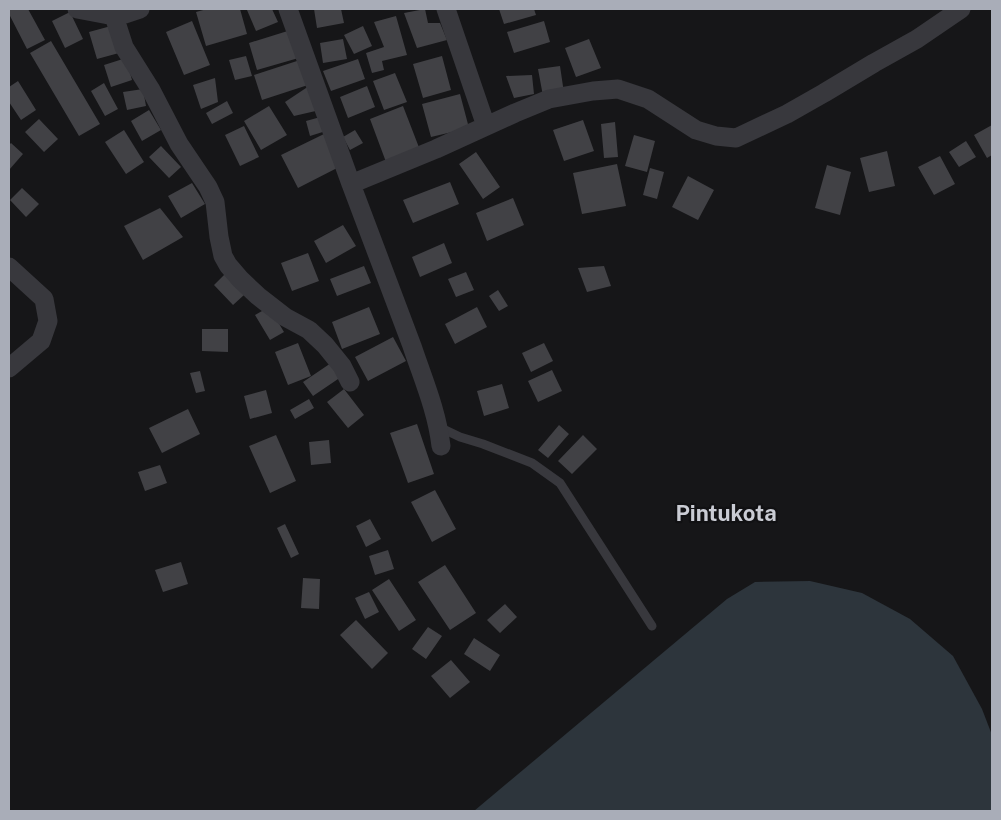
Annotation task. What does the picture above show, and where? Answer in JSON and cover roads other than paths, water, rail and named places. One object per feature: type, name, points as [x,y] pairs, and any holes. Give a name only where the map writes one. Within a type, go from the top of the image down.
[{"type":"street","points":[[77,9],[114,16],[140,9]]},
{"type":"street","points":[[288,9],[400,313],[439,427],[442,446]]},
{"type":"street","points":[[446,9],[486,126]]},
{"type":"street","points":[[351,184],[549,99],[594,91],[618,89],[648,99],[696,130],[716,136],[736,138],[816,98],[917,39],[961,9]]},
{"type":"street","points":[[114,16],[124,47],[179,144],[208,187],[215,202],[219,237],[223,256],[228,266],[258,296],[285,317],[309,330],[325,345],[342,366],[350,382]]},
{"type":"street","points":[[9,267],[20,275],[44,299],[48,321],[41,341],[9,368]]},
{"type":"lane","points":[[439,427],[460,437],[532,463],[560,483],[652,626]]},
{"type":"district","name":"Pintukota","points":[[726,513]]}]
